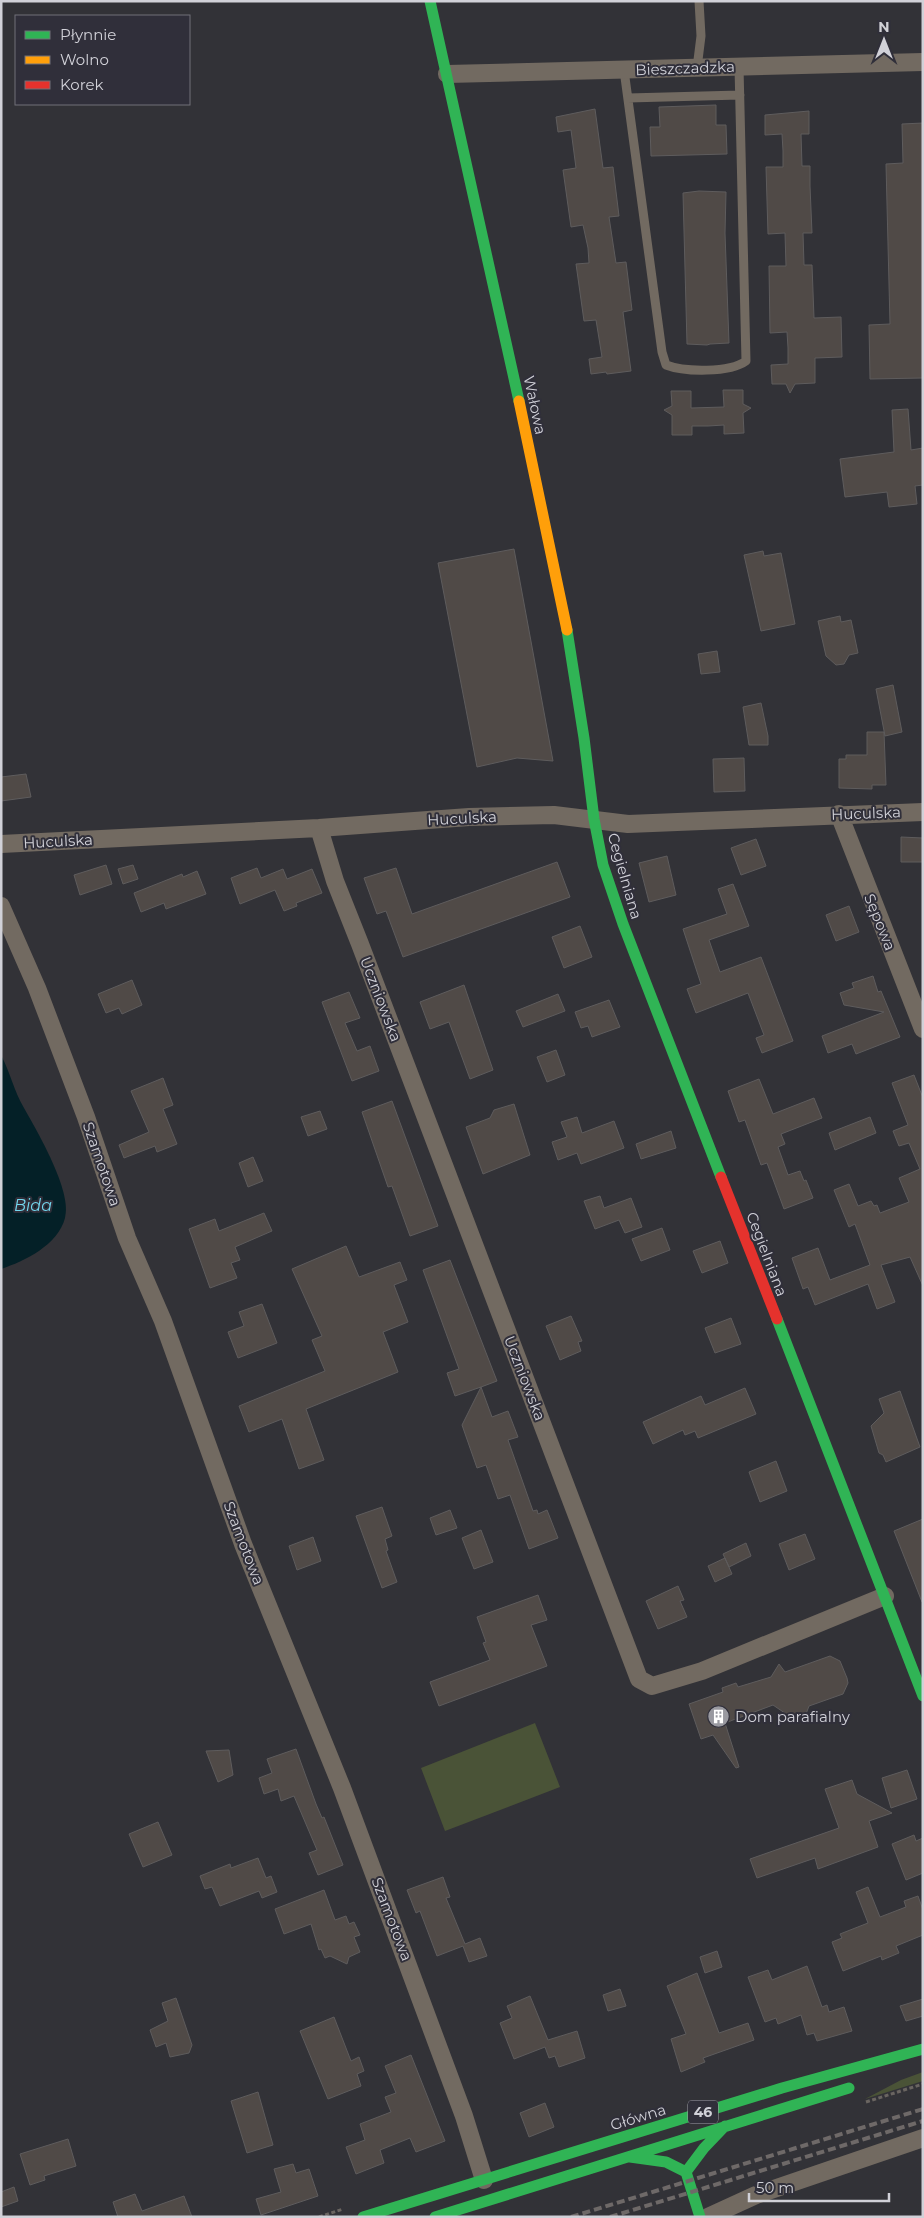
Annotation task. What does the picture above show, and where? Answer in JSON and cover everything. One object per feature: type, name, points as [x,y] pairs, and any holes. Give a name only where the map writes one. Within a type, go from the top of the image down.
[{"type":"street","name":"Wałowa","points":[[430,1],[562,601],[584,738],[594,819]]},
{"type":"street","name":"Bieszczadzka","points":[[447,74],[923,62]]},
{"type":"street","name":"Huculska","points":[[1,844],[320,828],[469,817],[554,815],[628,824],[923,812]]},
{"type":"street","name":"Sępowa","points":[[839,814],[923,1029]]},
{"type":"street","name":"Cegielniana","points":[[594,819],[603,865],[623,924],[923,1696]]},
{"type":"street","name":"Uczniowska","points":[[320,828],[335,881],[639,1679],[652,1686],[702,1672],[885,1596]]},
{"type":"street","name":"Szamotowa","points":[[1,906],[37,988],[86,1116],[127,1238],[163,1322],[243,1544],[359,1832],[464,2116],[484,2180]]},
{"type":"street","name":"Główna","points":[[363,2217],[782,2088],[923,2049]]},
{"type":"street","name":"46","points":[[435,2217],[859,2085]]},
{"type":"street","points":[[686,2172],[704,2144],[726,2125]]},
{"type":"street","points":[[708,2217],[756,2195],[923,2138]]},
{"type":"street","points":[[624,2157],[661,2159],[674,2163],[686,2172],[700,2217]]},
{"type":"lane","points":[[697,68],[702,36],[699,1]]},
{"type":"lane","points":[[624,70],[662,352],[666,365],[677,369],[696,370],[738,367],[746,361],[740,67]]},
{"type":"lane","points":[[628,98],[740,95]]},
{"type":"green space","points":[[535,1723],[560,1787],[445,1831],[421,1768]]},
{"type":"green space","points":[[923,2072],[923,2081],[865,2099],[901,2080]]},
{"type":"water","name":"Bida","points":[[1,1055],[21,1102],[59,1178],[66,1207],[65,1218],[61,1228],[48,1244],[30,1256],[1,1269]]},
{"type":"building","points":[[716,105],[716,125],[726,125],[727,154],[651,156],[650,127],[660,127],[659,107]]},
{"type":"building","points":[[595,109],[603,168],[613,167],[619,216],[609,217],[616,263],[626,262],[632,310],[623,312],[631,371],[607,374],[606,372],[591,374],[589,359],[602,357],[596,320],[584,321],[576,264],[589,263],[588,248],[583,225],[571,227],[563,170],[576,168],[571,130],[558,132],[556,117]]},
{"type":"building","points":[[809,111],[809,134],[801,134],[802,166],[810,166],[812,233],[803,233],[804,265],[812,265],[814,318],[841,317],[842,357],[815,358],[815,383],[795,384],[790,393],[786,384],[772,384],[771,365],[788,364],[788,348],[787,332],[770,333],[769,266],[786,266],[785,233],[768,234],[766,167],[783,167],[782,134],[765,135],[765,115]]},
{"type":"building","points":[[923,123],[923,378],[870,379],[869,325],[890,324],[886,164],[903,163],[902,124]]},
{"type":"building","points":[[699,191],[726,192],[725,233],[729,343],[687,344],[683,193]]},
{"type":"building","points":[[723,390],[743,390],[743,404],[751,408],[743,413],[744,433],[724,434],[724,425],[692,426],[692,435],[672,435],[672,415],[664,410],[672,406],[671,391],[691,391],[691,408],[724,407]]},
{"type":"building","points":[[908,409],[911,450],[923,448],[923,485],[915,486],[917,504],[889,507],[887,492],[845,497],[840,459],[894,452],[892,410]]},
{"type":"building","points":[[514,549],[553,761],[517,758],[477,767],[438,563]]},
{"type":"building","points":[[763,551],[764,556],[781,553],[795,624],[761,631],[744,555]]},
{"type":"building","points":[[840,616],[841,622],[851,620],[858,653],[849,655],[844,664],[836,665],[826,656],[818,621]]},
{"type":"building","points":[[717,651],[720,672],[701,674],[698,654]]},
{"type":"building","points":[[893,685],[902,732],[885,736],[876,689]]},
{"type":"building","points":[[761,703],[768,745],[749,745],[743,707]]},
{"type":"building","points":[[867,732],[884,732],[886,785],[872,785],[872,789],[839,788],[839,759],[846,759],[846,755],[867,755]]},
{"type":"building","points":[[744,758],[745,791],[714,792],[713,759]]},
{"type":"building","points":[[26,774],[31,797],[1,801],[1,777]]},
{"type":"building","points":[[901,837],[923,838],[923,862],[901,862]]},
{"type":"building","points":[[756,839],[766,866],[741,875],[731,848]]},
{"type":"building","points":[[667,856],[676,895],[649,902],[639,863]]},
{"type":"building","points":[[557,862],[570,897],[403,957],[386,911],[377,914],[364,878],[396,868],[412,914]]},
{"type":"building","points":[[106,865],[112,884],[80,895],[74,875]]},
{"type":"building","points":[[133,865],[138,879],[123,884],[118,869]]},
{"type":"building","points":[[257,868],[261,878],[283,869],[287,879],[312,869],[322,893],[296,903],[297,906],[284,911],[275,890],[240,904],[231,878]]},
{"type":"building","points":[[197,871],[206,894],[166,909],[164,903],[141,912],[134,893],[182,874],[183,877]]},
{"type":"building","points":[[733,884],[749,926],[709,940],[720,972],[761,957],[793,1041],[762,1053],[756,1038],[764,1035],[748,993],[696,1013],[687,989],[701,984],[683,929],[727,914],[718,889]]},
{"type":"building","points":[[849,906],[859,932],[836,941],[826,915]]},
{"type":"building","points":[[580,926],[592,957],[564,968],[552,937]]},
{"type":"building","points":[[873,976],[878,992],[881,991],[900,1037],[856,1054],[852,1044],[828,1053],[822,1036],[884,1012],[844,1005],[840,993],[854,988],[852,983]]},
{"type":"building","points":[[132,980],[142,1005],[122,1014],[119,1008],[106,1013],[98,994]]},
{"type":"building","points":[[464,985],[493,1070],[470,1079],[449,1022],[430,1029],[420,1002]]},
{"type":"building","points":[[349,992],[360,1018],[345,1023],[357,1051],[370,1046],[379,1071],[352,1081],[322,1002]]},
{"type":"building","points":[[558,994],[565,1011],[523,1027],[516,1011]]},
{"type":"building","points":[[609,1000],[620,1027],[592,1037],[588,1026],[581,1028],[575,1012]]},
{"type":"building","points":[[556,1050],[565,1075],[547,1082],[537,1057]]},
{"type":"building","points":[[914,1075],[923,1098],[923,1286],[910,1257],[881,1265],[895,1302],[877,1309],[868,1284],[815,1305],[808,1287],[803,1289],[792,1258],[818,1248],[830,1280],[870,1265],[855,1224],[849,1227],[834,1190],[849,1184],[858,1206],[871,1201],[874,1206],[877,1205],[880,1213],[909,1202],[899,1178],[920,1169],[909,1143],[899,1146],[893,1131],[908,1125],[892,1083]]},
{"type":"building","points":[[163,1078],[173,1105],[163,1109],[177,1144],[157,1152],[155,1146],[124,1158],[119,1145],[149,1132],[131,1091]]},
{"type":"building","points":[[759,1079],[773,1114],[814,1098],[822,1118],[781,1134],[785,1144],[778,1147],[788,1175],[800,1171],[804,1181],[806,1180],[813,1198],[784,1209],[767,1163],[761,1165],[745,1120],[739,1122],[728,1091]]},
{"type":"building","points":[[392,1101],[438,1226],[410,1236],[392,1186],[388,1187],[362,1112]]},
{"type":"building","points":[[514,1104],[530,1155],[483,1174],[466,1127],[490,1118],[494,1110]]},
{"type":"building","points":[[320,1111],[327,1129],[308,1136],[301,1117]]},
{"type":"building","points":[[577,1117],[582,1133],[614,1121],[624,1148],[581,1164],[577,1153],[558,1160],[552,1142],[567,1137],[561,1122]]},
{"type":"building","points":[[870,1117],[876,1133],[835,1150],[829,1133]]},
{"type":"building","points":[[671,1131],[676,1148],[641,1159],[636,1144]]},
{"type":"building","points":[[253,1157],[263,1181],[248,1187],[239,1163]]},
{"type":"building","points":[[600,1196],[604,1208],[631,1198],[642,1227],[625,1233],[619,1220],[595,1229],[584,1201]]},
{"type":"building","points":[[264,1213],[272,1231],[235,1247],[240,1260],[231,1263],[237,1278],[210,1288],[189,1229],[215,1219],[219,1231]]},
{"type":"building","points":[[662,1228],[670,1250],[641,1261],[632,1239]]},
{"type":"building","points":[[720,1241],[728,1263],[702,1273],[693,1251]]},
{"type":"building","points":[[346,1246],[359,1277],[400,1262],[407,1280],[394,1285],[408,1322],[383,1332],[398,1372],[306,1409],[324,1460],[299,1469],[282,1419],[249,1432],[239,1406],[325,1371],[312,1340],[322,1336],[292,1269]]},
{"type":"building","points":[[450,1260],[497,1381],[455,1396],[447,1373],[459,1369],[423,1270]]},
{"type":"building","points":[[262,1304],[277,1343],[238,1358],[228,1332],[244,1326],[239,1312]]},
{"type":"building","points":[[571,1316],[582,1341],[578,1342],[581,1351],[560,1360],[546,1326]]},
{"type":"building","points":[[731,1318],[741,1344],[715,1353],[705,1328]]},
{"type":"building","points":[[481,1387],[492,1417],[508,1411],[518,1437],[508,1440],[533,1511],[537,1510],[538,1514],[547,1510],[558,1538],[529,1549],[510,1495],[498,1499],[486,1465],[477,1468],[462,1425]]},
{"type":"building","points":[[745,1388],[756,1414],[698,1438],[695,1431],[685,1435],[683,1430],[653,1444],[643,1422],[701,1396],[705,1405]]},
{"type":"building","points":[[900,1391],[920,1447],[886,1462],[883,1455],[879,1453],[871,1426],[884,1413],[879,1399]]},
{"type":"building","points":[[776,1461],[787,1491],[760,1502],[749,1472]]},
{"type":"building","points":[[382,1507],[392,1536],[385,1539],[388,1550],[386,1551],[397,1582],[382,1588],[356,1516]]},
{"type":"building","points":[[450,1510],[457,1528],[436,1535],[430,1518]]},
{"type":"building","points":[[923,1519],[923,1602],[922,1602],[894,1531]]},
{"type":"building","points":[[481,1530],[493,1562],[474,1569],[462,1538]]},
{"type":"building","points":[[805,1534],[815,1559],[789,1570],[779,1544]]},
{"type":"building","points":[[313,1537],[321,1561],[297,1570],[289,1546]]},
{"type":"building","points":[[746,1543],[751,1556],[729,1567],[723,1554]]},
{"type":"building","points":[[725,1558],[732,1574],[715,1582],[708,1566]]},
{"type":"building","points":[[678,1586],[684,1600],[680,1601],[687,1617],[658,1629],[646,1601]]},
{"type":"building","points":[[538,1595],[547,1620],[531,1625],[547,1666],[439,1706],[430,1682],[490,1660],[483,1643],[486,1642],[477,1617]]},
{"type":"building","points":[[830,1656],[840,1661],[847,1678],[848,1683],[843,1694],[809,1706],[806,1714],[801,1719],[795,1720],[773,1705],[725,1723],[739,1767],[736,1768],[713,1735],[701,1739],[689,1704],[723,1692],[722,1688],[736,1683],[738,1687],[771,1677],[779,1664],[785,1672]]},
{"type":"building","points":[[296,1749],[316,1804],[322,1818],[324,1817],[343,1865],[318,1875],[309,1853],[317,1850],[294,1796],[281,1801],[278,1789],[264,1794],[259,1778],[272,1773],[267,1759]]},
{"type":"building","points":[[229,1750],[233,1775],[218,1782],[206,1751]]},
{"type":"building","points":[[907,1770],[917,1799],[891,1808],[882,1778]]},
{"type":"building","points":[[852,1780],[857,1794],[892,1813],[869,1821],[878,1847],[818,1869],[815,1858],[757,1878],[750,1859],[839,1828],[825,1789]]},
{"type":"building","points":[[158,1822],[172,1855],[143,1867],[129,1834]]},
{"type":"building","points":[[914,1835],[916,1841],[923,1838],[923,1873],[906,1880],[892,1844]]},
{"type":"building","points":[[258,1858],[266,1878],[271,1876],[277,1892],[262,1898],[259,1891],[220,1906],[212,1887],[205,1889],[200,1876],[230,1864],[231,1868]]},
{"type":"building","points":[[443,1877],[450,1897],[446,1898],[465,1944],[480,1938],[487,1956],[469,1962],[463,1946],[437,1956],[420,1911],[416,1913],[407,1890]]},
{"type":"building","points":[[868,1887],[880,1917],[906,1907],[904,1901],[918,1896],[923,1910],[923,1935],[896,1946],[899,1953],[882,1960],[881,1956],[843,1971],[832,1942],[842,1938],[840,1934],[868,1923],[856,1892]]},
{"type":"building","points":[[324,1890],[335,1920],[346,1916],[349,1924],[354,1922],[360,1935],[354,1937],[360,1952],[349,1957],[347,1964],[330,1956],[325,1958],[321,1949],[319,1950],[311,1924],[284,1934],[275,1909]]},
{"type":"building","points":[[717,1951],[722,1967],[705,1973],[700,1957]]},
{"type":"building","points":[[807,1966],[822,2007],[827,2005],[829,2012],[844,2007],[852,2031],[817,2041],[814,2033],[807,2035],[801,2015],[778,2024],[776,2018],[765,2022],[748,1977],[768,1970],[772,1980]]},
{"type":"building","points":[[697,1973],[719,2033],[748,2023],[754,2040],[703,2058],[705,2062],[681,2072],[671,2039],[686,2034],[667,1986]]},
{"type":"building","points":[[620,1989],[626,2006],[608,2011],[603,1995]]},
{"type":"building","points":[[530,1996],[548,2040],[577,2031],[585,2058],[559,2067],[555,2056],[549,2058],[545,2047],[514,2059],[500,2023],[512,2018],[507,2006]]},
{"type":"building","points":[[176,1998],[192,2045],[189,2053],[170,2057],[166,2043],[156,2047],[150,2030],[168,2021],[162,2003]]},
{"type":"building","points":[[923,1999],[923,2016],[906,2021],[900,2006]]},
{"type":"building","points":[[334,2017],[351,2061],[359,2057],[364,2071],[357,2074],[361,2086],[328,2099],[300,2031]]},
{"type":"building","points":[[411,2055],[445,2141],[416,2152],[410,2138],[380,2150],[384,2163],[356,2174],[346,2147],[365,2140],[360,2124],[391,2112],[385,2097],[396,2093],[385,2066]]},
{"type":"building","points":[[258,2092],[273,2145],[247,2153],[231,2101]]},
{"type":"building","points":[[545,2103],[554,2127],[529,2137],[520,2113]]},
{"type":"building","points":[[68,2139],[76,2166],[44,2176],[45,2180],[30,2185],[20,2154]]},
{"type":"building","points":[[293,2164],[296,2173],[309,2169],[318,2196],[261,2215],[256,2199],[281,2192],[274,2169]]},
{"type":"building","points":[[14,2187],[18,2201],[1,2207],[1,2192]]},
{"type":"building","points":[[135,2194],[142,2211],[184,2196],[192,2217],[118,2217],[113,2202]]},
{"type":"railway","points":[[571,2217],[923,2109]]},
{"type":"railway","points":[[610,2217],[923,2121]]},
{"type":"traffic: fast","points":[[430,1],[519,401]]},
{"type":"traffic: fast","points":[[567,630],[584,738],[594,819],[603,865],[623,924],[721,1177]]},
{"type":"traffic: fast","points":[[777,1319],[923,1696]]},
{"type":"traffic: fast","points":[[363,2217],[782,2088],[923,2049]]},
{"type":"traffic: fast","points":[[435,2217],[849,2088]]},
{"type":"traffic: fast","points":[[700,2217],[686,2172],[704,2148],[725,2126]]},
{"type":"traffic: fast","points":[[630,2157],[666,2162],[686,2172]]},
{"type":"traffic: slow","points":[[519,401],[567,630]]},
{"type":"traffic: jam","points":[[721,1177],[777,1319]]},
{"type":"place","name":"Dom parafialny","points":[[719,1716]]}]
